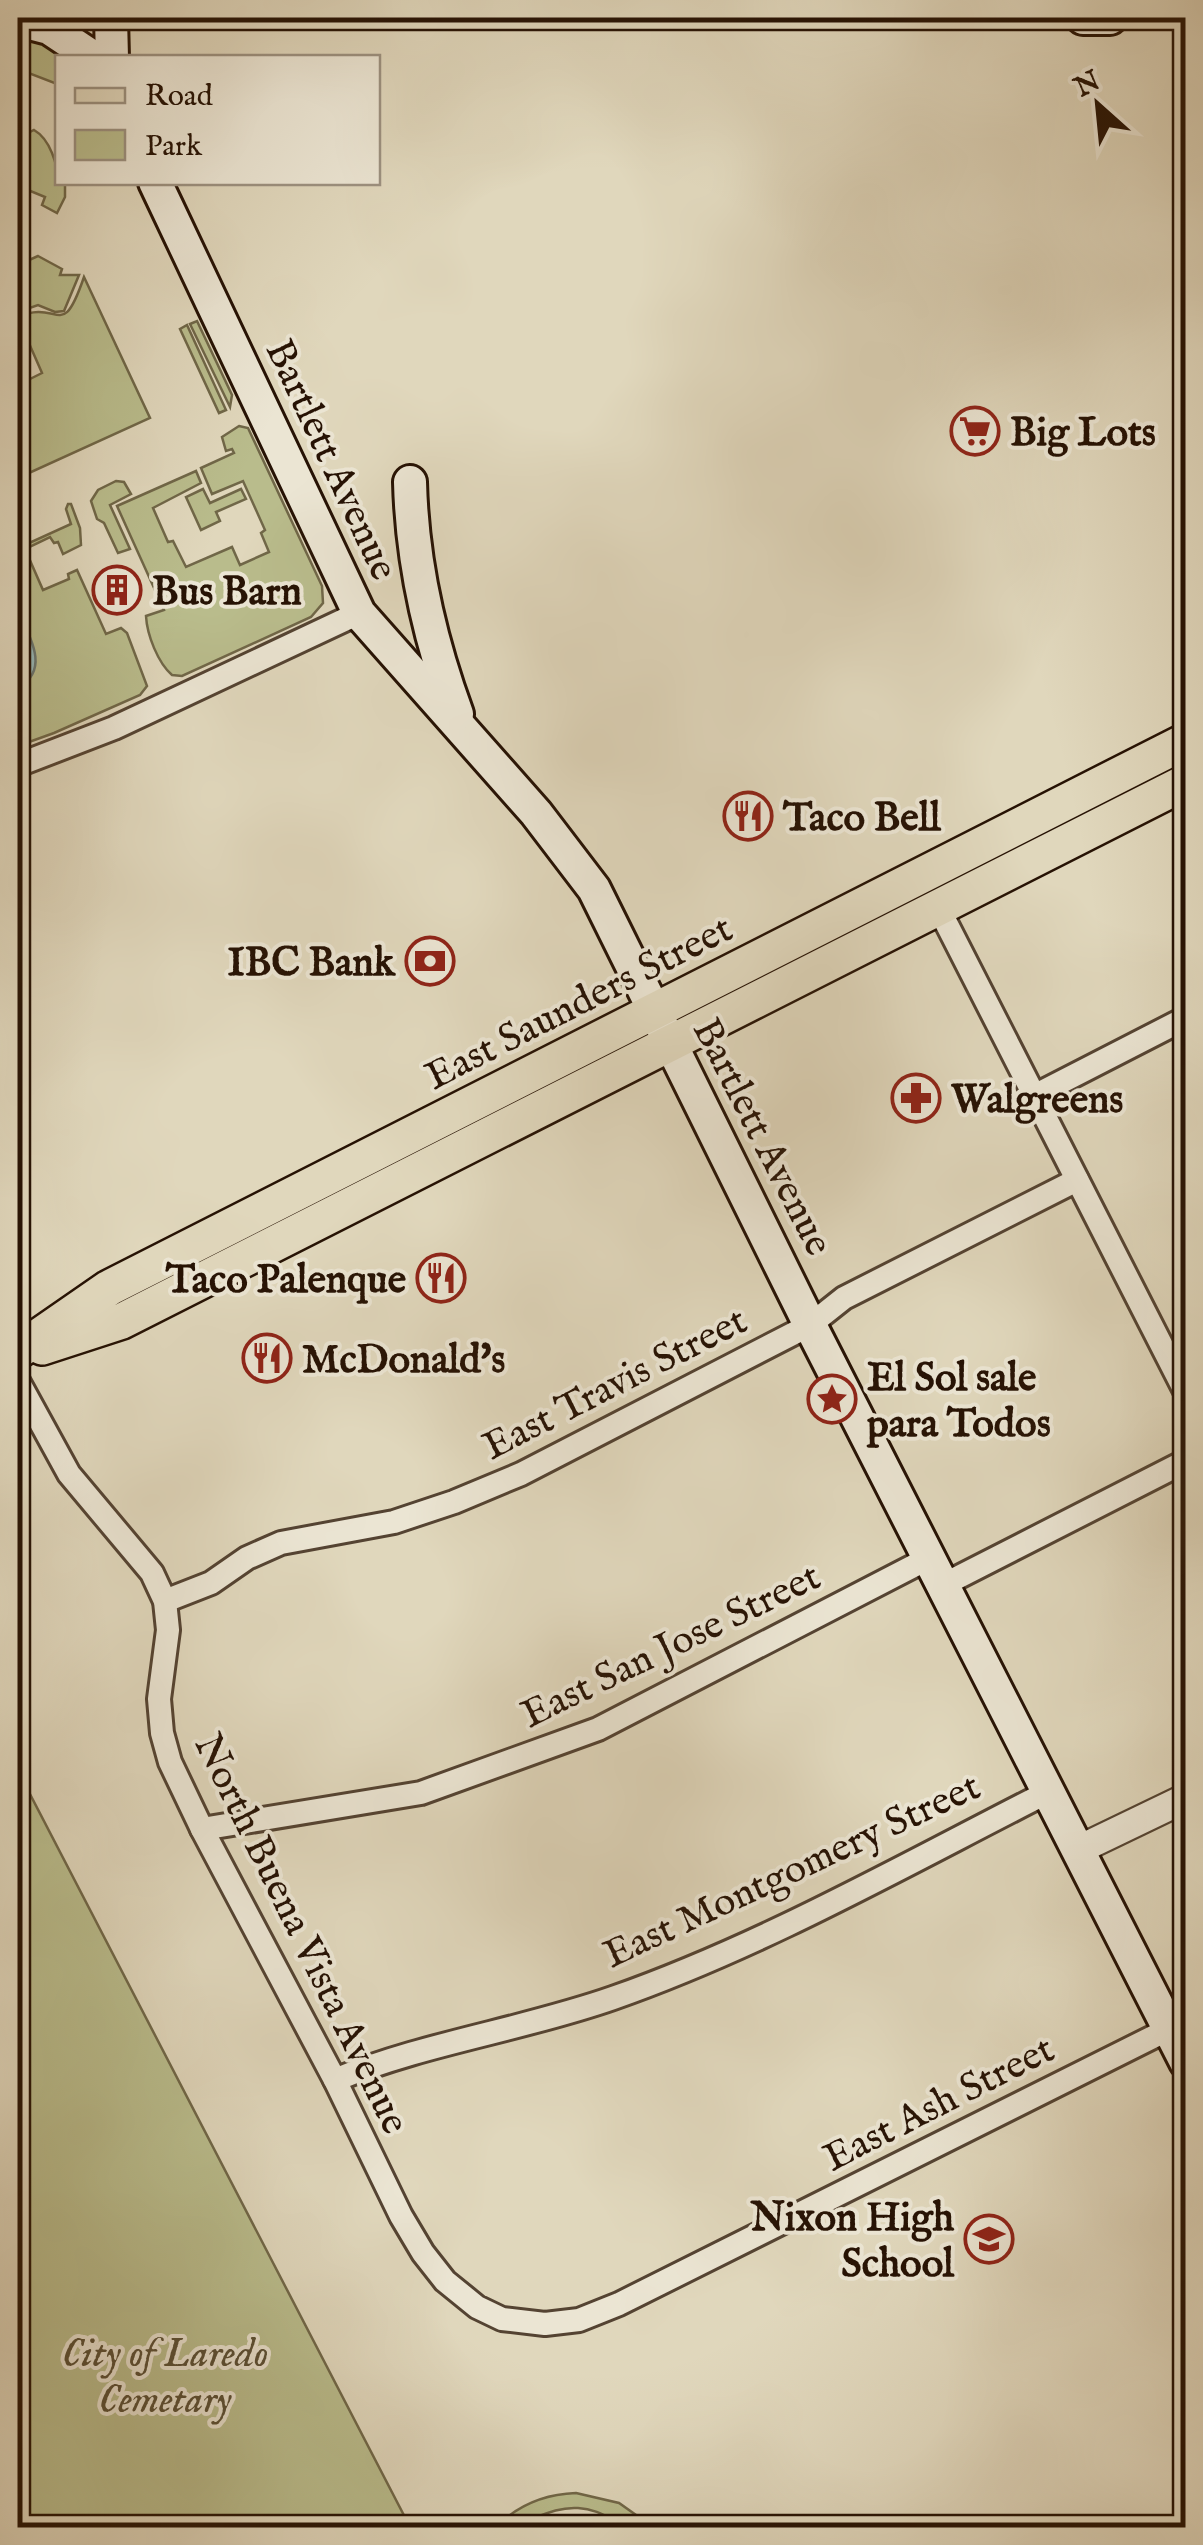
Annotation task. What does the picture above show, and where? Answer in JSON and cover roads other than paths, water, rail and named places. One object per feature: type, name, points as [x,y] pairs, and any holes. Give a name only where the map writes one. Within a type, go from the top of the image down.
[{"type":"main road","points":[[78,18],[95,55]]},
{"type":"main road","points":[[111,18],[112,55]]},
{"type":"main road","points":[[1084,18],[1110,18]]},
{"type":"main road","points":[[18,20],[49,28],[91,55]]},
{"type":"main road","name":"Bartlett Avenue","points":[[157,185],[358,613],[536,814],[594,888],[810,1325],[1186,2062]]},
{"type":"main road","points":[[410,482],[418,579],[441,670],[464,732]]},
{"type":"main road","name":"East Saunders Street","points":[[18,1353],[109,1288],[1186,741]]},
{"type":"main road","points":[[1107,821],[1109,809],[1123,794],[1186,760]]},
{"type":"main road","name":"East Saunders Street","points":[[18,1353],[122,1321],[1186,782]]},
{"type":"street","points":[[18,764],[114,728],[358,613]]},
{"type":"street","points":[[938,907],[1186,1393]]},
{"type":"street","points":[[1036,1096],[1186,1018]]},
{"type":"street","name":"East Travis Street","points":[[165,1601],[211,1583],[247,1558],[281,1544],[394,1522],[521,1474],[810,1325],[844,1298],[1077,1180]]},
{"type":"street","name":"North Buena Vista Avenue","points":[[18,1381],[68,1474],[136,1552],[152,1573],[165,1601],[168,1630],[160,1699],[162,1734],[170,1762],[401,2216],[445,2280],[477,2307],[502,2319],[545,2324],[579,2320]]},
{"type":"street","name":"East San Jose Street","points":[[202,1829],[420,1793],[598,1729],[936,1571],[1186,1461]]},
{"type":"street","name":"East Montgomery Street","points":[[335,2080],[401,2058],[532,2025],[696,1966],[786,1925],[1048,1792]]},
{"type":"street","points":[[1078,1850],[1186,1798]]},
{"type":"street","name":"East Ash Street","points":[[579,2320],[619,2304],[1169,2028]]},
{"type":"water","points":[[18,612],[32,643],[35,663],[28,681],[18,688]]},
{"type":"place","name":"Big Lots","points":[[975,431]]},
{"type":"place","name":"Bus Barn","points":[[117,590]]},
{"type":"place","name":"Taco Bell","points":[[748,816]]},
{"type":"place","name":"IBC Bank","points":[[430,961]]},
{"type":"place","name":"Walgreens","points":[[916,1098]]},
{"type":"place","name":"Taco Palenque","points":[[441,1278]]},
{"type":"place","name":"McDonald's","points":[[267,1358]]},
{"type":"place","name":"El Sol sale para Todos","points":[[832,1399]]},
{"type":"place","name":"Nixon High School","points":[[989,2239]]},
{"type":"park label","name":"City of Laredo Cemetary","points":[[165,2375]]}]
